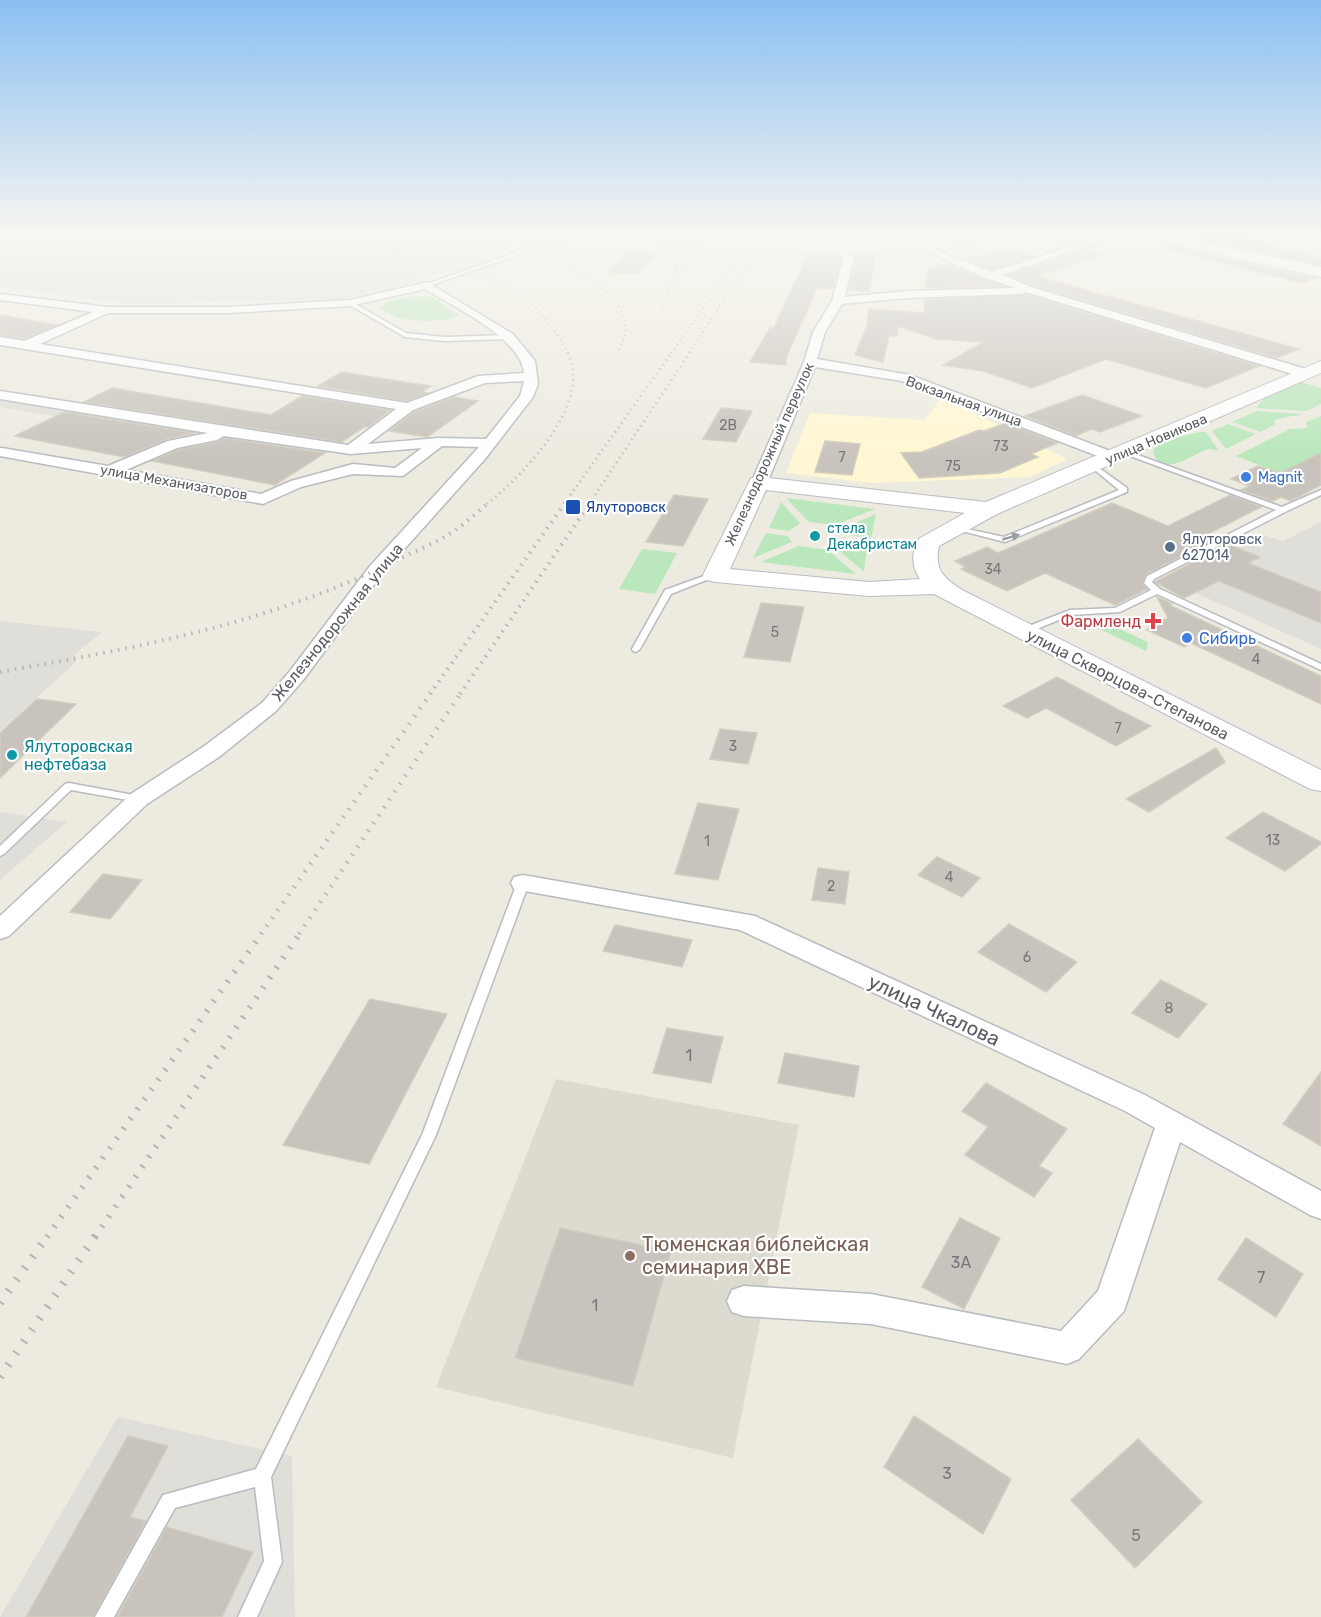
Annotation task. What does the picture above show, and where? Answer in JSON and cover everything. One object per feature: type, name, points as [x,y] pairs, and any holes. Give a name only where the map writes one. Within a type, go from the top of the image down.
[{"type":"street","points":[[95,308],[269,308]]},
{"type":"street","points":[[351,450],[408,407],[483,379],[531,377],[529,361],[509,338],[463,308]]},
{"type":"street","name":"Железнодорожный переулок","points":[[716,575],[759,483],[810,362],[819,332],[833,308]]},
{"type":"street","points":[[1096,308],[1313,369]]},
{"type":"street","points":[[0,356],[108,310]]},
{"type":"street","points":[[0,341],[408,407]]},
{"type":"street","name":"Вокзальная улица","points":[[810,362],[904,378],[1118,454]]},
{"type":"street","name":"улица Новикова","points":[[936,586],[926,572],[923,559],[928,543],[954,528],[989,509],[1313,369]]},
{"type":"street","name":"Железнодорожная улица","points":[[0,930],[139,799],[211,752],[269,707],[297,675],[397,545],[491,443],[526,397],[531,377]]},
{"type":"street","points":[[0,395],[230,433],[351,450],[439,442],[491,443]]},
{"type":"street","points":[[110,471],[173,444],[230,433]]},
{"type":"street","name":"улица Механизаторов","points":[[2,452],[263,499],[296,484],[353,469],[398,473],[439,442]]},
{"type":"street","name":"улица Новикова","points":[[759,483],[989,509]]},
{"type":"street","points":[[716,575],[869,589],[936,586]]},
{"type":"street","name":"улица Скворцова-Степанова","points":[[936,586],[1321,782]]},
{"type":"street","name":"улица Чкалова","points":[[523,883],[746,922],[1135,1103],[1321,1206]]},
{"type":"street","points":[[744,1301],[871,1309],[1067,1348],[1112,1300],[1172,1124]]},
{"type":"lane","points":[[359,308],[405,335],[444,339],[509,338]]},
{"type":"lane","points":[[1118,454],[1282,510]]},
{"type":"lane","points":[[954,528],[1005,540],[1124,490],[1092,465]]},
{"type":"lane","points":[[1321,492],[1150,578],[1148,583],[1157,591],[1321,667]]},
{"type":"lane","points":[[636,649],[668,592],[716,575]]},
{"type":"lane","points":[[1024,632],[1070,613],[1117,610],[1157,591]]},
{"type":"lane","points":[[0,852],[69,786],[139,799]]},
{"type":"lane","points":[[247,1617],[273,1562],[262,1476],[429,1135],[523,883]]},
{"type":"lane","points":[[104,1617],[169,1501],[262,1476]]},
{"type":"shaded area","points":[[942,397],[1067,459],[1030,477],[873,483],[786,473],[810,413],[925,420]]},
{"type":"shaded area","points":[[0,398],[206,432],[194,439],[0,407]]},
{"type":"shaded area","points":[[1321,522],[1321,649],[1171,582],[1263,535],[1283,541]]},
{"type":"shaded area","name":"Ялуторовская нефтебаза","points":[[0,621],[102,632],[75,654],[76,662],[0,731]]},
{"type":"shaded area","name":"Ялуторовская нефтебаза","points":[[0,812],[67,822],[0,880]]},
{"type":"shaded area","name":"Тюменская библейская семинария ХВЕ","points":[[556,1079],[799,1125],[733,1458],[436,1387]]},
{"type":"shaded area","points":[[118,1417],[292,1456],[295,1617],[0,1617]]},
{"type":"green space","points":[[381,308],[449,308],[459,315],[454,318],[429,321],[402,319]]},
{"type":"green space","points":[[1301,382],[1321,388],[1321,404],[1306,411],[1256,408],[1266,396]]},
{"type":"green space","points":[[1256,411],[1304,414],[1277,419],[1274,421],[1276,424],[1261,432],[1232,422]]},
{"type":"green space","points":[[1321,416],[1321,453],[1280,473],[1236,456],[1290,429],[1307,428],[1306,422]]},
{"type":"green space","points":[[1228,424],[1256,434],[1226,449],[1212,431]]},
{"type":"green space","points":[[1206,432],[1219,451],[1209,449],[1169,465],[1156,460],[1153,450],[1158,443]]},
{"type":"green space","points":[[786,498],[875,509],[835,525],[809,522]]},
{"type":"green space","points":[[781,502],[800,523],[789,531],[769,528]]},
{"type":"green space","points":[[876,514],[871,538],[850,535],[843,528]]},
{"type":"green space","points":[[766,533],[787,536],[792,542],[753,558]]},
{"type":"green space","points":[[847,545],[867,548],[864,572],[837,549]]},
{"type":"green space","points":[[799,546],[828,550],[856,574],[761,562]]},
{"type":"green space","points":[[642,549],[677,553],[655,594],[619,589]]},
{"type":"green space","points":[[1083,621],[1105,622],[1148,642],[1146,651]]},
{"type":"building","points":[[783,308],[808,308],[786,358],[786,365],[750,362],[770,328],[774,328]]},
{"type":"building","points":[[924,308],[1073,308],[1259,366],[1206,388],[1106,359],[1032,388],[983,371],[943,365],[984,342],[936,339],[898,326],[897,336],[889,336],[883,362],[855,355],[867,326],[869,309],[924,313]]},
{"type":"building","points":[[1110,308],[1152,308],[1299,349],[1277,358]]},
{"type":"building","points":[[0,315],[57,325],[24,339],[0,335]]},
{"type":"building","points":[[342,372],[431,386],[422,392],[428,393],[407,401],[318,386]]},
{"type":"building","points":[[112,388],[271,415],[302,396],[390,410],[368,427],[364,427],[342,442],[84,402]]},
{"type":"building","points":[[1082,395],[1142,416],[1100,432],[1091,429],[1076,436],[1025,416]]},
{"type":"building","points":[[454,397],[478,401],[427,437],[389,431],[414,412]]},
{"type":"building","points":[[721,408],[752,411],[736,442],[703,439]]},
{"type":"building","points":[[64,412],[195,433],[167,439],[124,457],[15,436]]},
{"type":"building","points":[[1006,423],[1057,443],[1031,454],[1038,457],[1000,473],[919,478],[901,453],[922,452],[979,430],[984,431]]},
{"type":"building","points":[[224,438],[325,453],[275,485],[152,461],[178,450],[217,442]]},
{"type":"building","points":[[825,441],[860,444],[852,475],[815,472]]},
{"type":"building","points":[[1321,453],[1321,485],[1291,501],[1281,497],[1273,501],[1241,490],[1250,486],[1231,479],[1258,466],[1280,473]]},
{"type":"building","points":[[674,495],[708,499],[683,546],[646,542]]},
{"type":"building","points":[[1230,495],[1261,507],[1206,535],[1215,539],[1146,574],[1142,583],[1147,589],[1115,605],[1045,573],[1007,591],[961,569],[966,567],[955,561],[987,547],[998,553],[1112,503],[1168,526]]},
{"type":"building","points":[[1227,544],[1260,557],[1248,563],[1321,592],[1321,623],[1219,581],[1184,598],[1155,582]]},
{"type":"building","points":[[1157,597],[1172,604],[1169,605],[1321,676],[1321,704],[1191,643],[1184,647],[1147,630],[1168,618]]},
{"type":"building","points":[[761,603],[804,607],[790,662],[744,657]]},
{"type":"building","points":[[1057,677],[1151,726],[1116,746],[1046,708],[1027,718],[1003,706]]},
{"type":"building","name":"Ялуторовская нефтебаза","points":[[37,699],[76,704],[0,778],[0,733]]},
{"type":"building","points":[[720,729],[757,733],[748,764],[710,759]]},
{"type":"building","points":[[1216,748],[1225,762],[1149,812],[1126,799]]},
{"type":"building","points":[[698,803],[739,809],[718,880],[675,874]]},
{"type":"building","points":[[1263,812],[1321,844],[1285,871],[1226,838]]},
{"type":"building","points":[[937,857],[980,878],[962,897],[918,875]]},
{"type":"building","points":[[818,868],[849,872],[845,904],[812,900]]},
{"type":"building","points":[[103,874],[142,880],[110,919],[70,912]]},
{"type":"building","points":[[1009,924],[1077,962],[1046,992],[978,952]]},
{"type":"building","points":[[615,925],[692,940],[682,967],[603,951]]},
{"type":"building","points":[[1161,980],[1207,1004],[1178,1038],[1132,1013]]},
{"type":"building","points":[[370,999],[447,1014],[369,1164],[283,1145]]},
{"type":"building","points":[[667,1028],[723,1037],[711,1083],[653,1073]]},
{"type":"building","points":[[785,1053],[859,1066],[854,1097],[778,1083]]},
{"type":"building","points":[[1321,1072],[1321,1146],[1283,1124]]},
{"type":"building","points":[[986,1083],[1067,1129],[1039,1166],[1052,1173],[1034,1197],[965,1155],[988,1127],[962,1111]]},
{"type":"building","points":[[960,1218],[1000,1238],[964,1309],[922,1287]]},
{"type":"building","points":[[560,1228],[671,1251],[633,1386],[515,1358]]},
{"type":"building","points":[[1246,1238],[1303,1274],[1276,1317],[1218,1279]]},
{"type":"building","points":[[914,1416],[1011,1479],[983,1534],[884,1467]]},
{"type":"building","points":[[128,1436],[168,1446],[130,1517],[146,1521],[93,1617],[26,1617]]},
{"type":"building","points":[[1138,1439],[1202,1502],[1135,1568],[1071,1500]]},
{"type":"building","points":[[167,1527],[253,1552],[222,1617],[117,1617]]},
{"type":"railway","points":[[536,308],[555,331],[568,353]]},
{"type":"railway","points":[[619,351],[626,329],[623,313],[620,308]]},
{"type":"railway","points":[[671,353],[703,308]]},
{"type":"railway","points":[[689,353],[719,308]]},
{"type":"railway","points":[[487,504],[536,456],[551,436],[563,414],[571,393],[573,372],[567,352]]},
{"type":"railway","points":[[564,504],[672,352]]},
{"type":"railway","points":[[589,504],[690,352]]},
{"type":"railway","points":[[0,672],[151,643],[249,618],[298,602],[346,584],[439,540],[489,503]]},
{"type":"railway","points":[[430,694],[565,503]]},
{"type":"railway","points":[[460,694],[590,503]]},
{"type":"railway","points":[[261,934],[431,693]]},
{"type":"railway","points":[[299,934],[461,693]]},
{"type":"railway","points":[[47,1237],[262,933]]},
{"type":"railway","points":[[95,1237],[300,933]]},
{"type":"railway","points":[[0,1303],[48,1235]]},
{"type":"railway","points":[[0,1377],[96,1235]]},
{"type":"place","name":"Magnit","points":[[1246,477]]},
{"type":"place","name":"Ялуторовск","points":[[573,507]]},
{"type":"place","name":"стела Декабристам","points":[[815,536]]},
{"type":"place","name":"Ялуторовск 627014","points":[[1170,547]]},
{"type":"place","name":"Фармленд","points":[[1153,621]]},
{"type":"place","name":"Сибирь","points":[[1187,638]]},
{"type":"place","name":"Ялуторовская нефтебаза","points":[[12,755]]},
{"type":"place","name":"Тюменская библейская семинария ХВЕ","points":[[630,1256]]}]
